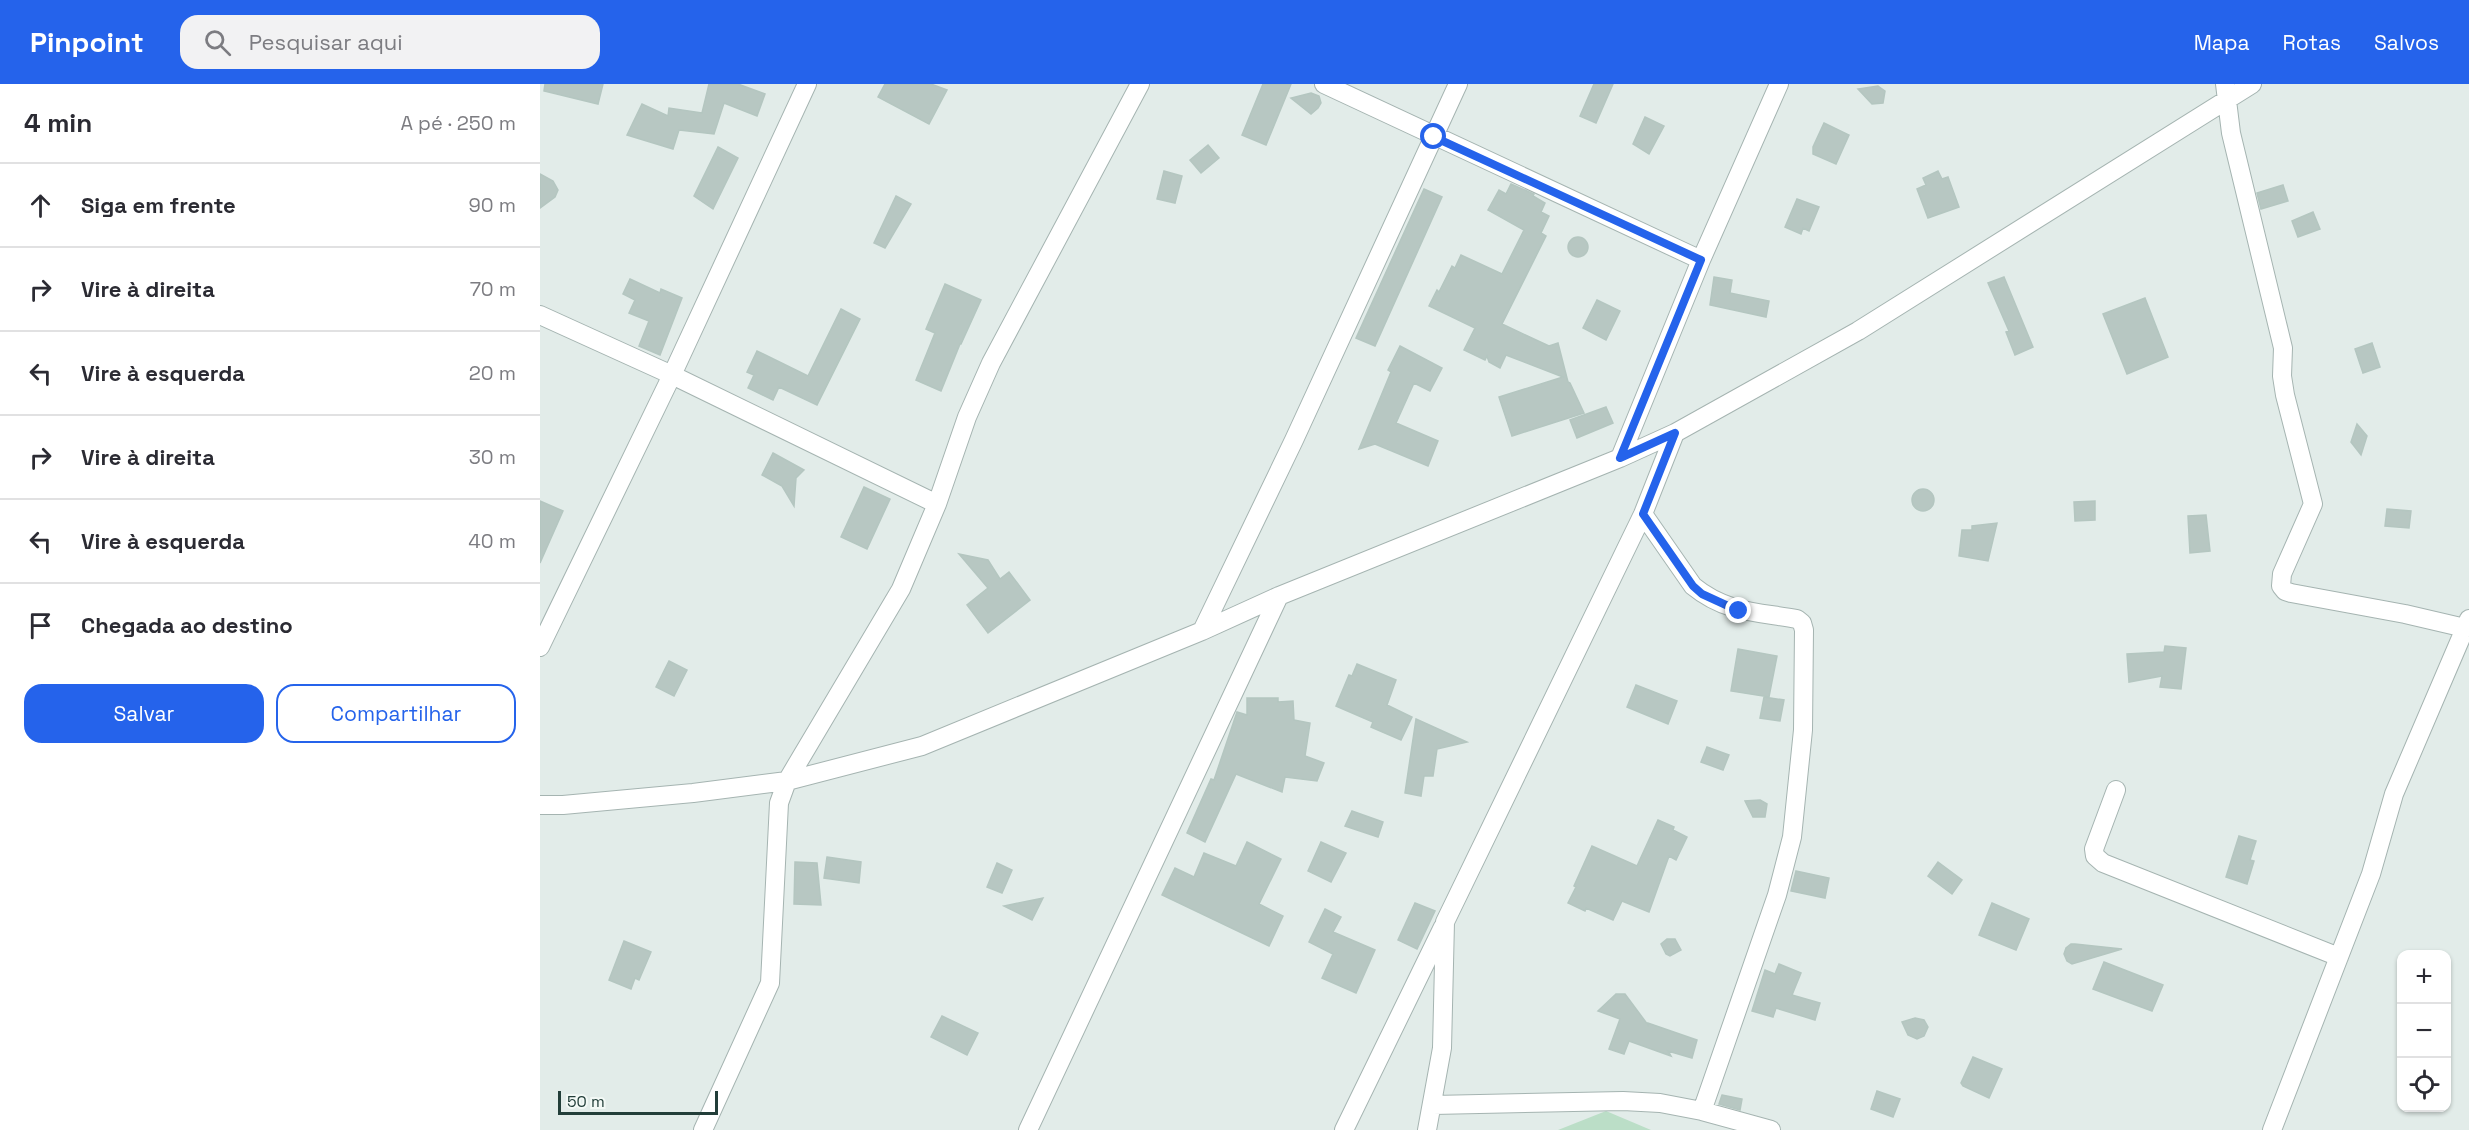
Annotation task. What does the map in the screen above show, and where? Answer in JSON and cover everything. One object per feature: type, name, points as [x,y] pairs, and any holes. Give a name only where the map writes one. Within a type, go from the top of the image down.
[{"type":"street","points":[[540,647],[672,375],[807,84]]},
{"type":"street","points":[[703,1130],[770,983],[779,803],[787,781],[901,589],[938,504],[967,417],[991,363],[1140,84]]},
{"type":"street","points":[[1324,84],[1701,260]]},
{"type":"street","points":[[1202,631],[1299,429],[1458,84]]},
{"type":"street","points":[[1620,458],[1701,260],[1779,84]]},
{"type":"street","points":[[540,805],[693,793],[787,781],[922,746],[1202,631],[1279,596],[1620,458],[1675,433],[1858,331],[2227,91],[2252,84]]},
{"type":"street","points":[[2227,91],[2231,133],[2283,348],[2282,376],[2285,395],[2313,504],[2282,574],[2281,586],[2284,591],[2291,593],[2467,623],[2394,794],[2371,874],[2272,1130]]},
{"type":"street","points":[[540,315],[672,375],[938,504]]},
{"type":"street","points":[[1344,1130],[1643,514],[1675,433]]},
{"type":"street","points":[[1643,514],[1693,586],[1702,594],[1739,611],[1797,619],[1802,623],[1804,630],[1803,730],[1792,837],[1778,895],[1702,1111]]},
{"type":"street","points":[[1028,1130],[1279,596]]},
{"type":"street","points":[[2116,790],[2094,849],[2095,856],[2103,863],[2339,957]]},
{"type":"street","points":[[1427,1130],[1442,1048],[1445,921]]},
{"type":"street","points":[[1433,1105],[1623,1101],[1702,1111],[1771,1130]]},
{"type":"green space","points":[[1606,1111],[1651,1130],[1558,1130]]},
{"type":"building","points":[[545,84],[603,84],[598,104],[544,91]]},
{"type":"building","points":[[709,84],[738,84],[765,94],[757,116],[724,103],[714,134],[679,130],[673,149],[627,135],[642,104],[668,116],[669,108],[702,113]]},
{"type":"building","points":[[885,84],[931,84],[947,90],[929,124],[878,97]]},
{"type":"building","points":[[1263,84],[1291,84],[1266,145],[1242,135]]},
{"type":"building","points":[[1594,84],[1613,84],[1596,123],[1580,116]]},
{"type":"building","points":[[1878,86],[1885,91],[1883,103],[1872,104],[1858,89]]},
{"type":"building","points":[[1311,93],[1319,96],[1321,103],[1311,114],[1291,98]]},
{"type":"building","points":[[1645,117],[1664,126],[1649,154],[1633,144]]},
{"type":"building","points":[[1824,123],[1849,135],[1836,164],[1813,154],[1813,147]]},
{"type":"building","points":[[1208,145],[1219,158],[1201,173],[1190,160]]},
{"type":"building","points":[[718,147],[738,158],[713,209],[694,196]]},
{"type":"building","points":[[1164,171],[1182,176],[1175,203],[1157,199]]},
{"type":"building","points":[[1938,171],[1942,179],[1948,177],[1959,207],[1928,218],[1917,189],[1926,185],[1923,178]]},
{"type":"building","points":[[540,174],[553,181],[558,190],[555,197],[540,208]]},
{"type":"building","points":[[1511,184],[1534,194],[1533,196],[1545,203],[1541,212],[1549,216],[1541,233],[1546,236],[1502,324],[1549,346],[1558,343],[1568,382],[1584,413],[1512,436],[1499,397],[1563,377],[1506,355],[1500,368],[1489,362],[1487,356],[1485,360],[1464,350],[1475,328],[1429,306],[1452,266],[1455,268],[1461,255],[1502,274],[1524,230],[1488,210],[1499,190],[1506,194]]},
{"type":"building","points":[[2283,185],[2288,201],[2261,209],[2257,193]]},
{"type":"building","points":[[1424,189],[1442,197],[1375,346],[1356,338]]},
{"type":"building","points":[[896,196],[911,204],[885,248],[874,243]]},
{"type":"building","points":[[1797,199],[1819,207],[1809,231],[1803,228],[1801,234],[1785,227]]},
{"type":"building","points":[[2313,212],[2320,229],[2298,237],[2292,221]]},
{"type":"building","points":[[1578,237],[1585,240],[1588,247],[1585,254],[1578,257],[1571,254],[1568,247],[1571,240]]},
{"type":"building","points":[[1714,277],[1732,280],[1730,293],[1769,301],[1766,317],[1710,305]]},
{"type":"building","points":[[2004,277],[2033,347],[2015,355],[2006,332],[2009,331],[1988,283]]},
{"type":"building","points":[[630,279],[660,293],[661,289],[682,298],[660,355],[639,346],[649,321],[629,313],[635,300],[623,294]]},
{"type":"building","points":[[945,284],[981,300],[941,391],[916,380],[935,333],[926,329]]},
{"type":"building","points":[[2145,298],[2168,357],[2127,374],[2103,314]]},
{"type":"building","points":[[1597,300],[1620,311],[1606,340],[1583,328]]},
{"type":"building","points":[[841,309],[860,319],[817,405],[779,387],[773,400],[748,388],[754,375],[747,372],[757,351],[808,376]]},
{"type":"building","points":[[2372,343],[2380,367],[2363,373],[2355,349]]},
{"type":"building","points":[[1400,346],[1442,368],[1430,391],[1414,383],[1396,423],[1438,441],[1428,466],[1375,444],[1359,449],[1391,372],[1388,370]]},
{"type":"building","points":[[1606,407],[1613,423],[1577,438],[1570,420]]},
{"type":"building","points":[[2357,424],[2367,436],[2361,455],[2351,442]]},
{"type":"building","points":[[773,453],[804,470],[796,478],[794,506],[782,486],[762,475]]},
{"type":"building","points":[[864,487],[890,499],[867,549],[841,537]]},
{"type":"building","points":[[1923,489],[1931,492],[1934,500],[1931,508],[1923,511],[1915,508],[1912,500],[1915,492]]},
{"type":"building","points":[[540,501],[563,511],[540,563]]},
{"type":"building","points":[[2095,501],[2095,520],[2075,521],[2074,502]]},
{"type":"building","points":[[2387,509],[2411,511],[2409,528],[2385,526]]},
{"type":"building","points":[[2206,515],[2210,551],[2190,553],[2188,516]]},
{"type":"building","points":[[1997,523],[1988,561],[1959,556],[1962,530],[1972,530],[1972,526]]},
{"type":"building","points":[[959,554],[988,560],[1000,579],[1009,572],[1030,600],[988,633],[967,605],[988,588]]},
{"type":"building","points":[[2165,646],[2186,648],[2181,689],[2160,687],[2162,676],[2129,682],[2127,654],[2164,652]]},
{"type":"building","points":[[1738,649],[1777,656],[1769,697],[1731,691]]},
{"type":"building","points":[[669,661],[687,670],[674,696],[656,687]]},
{"type":"building","points":[[1357,664],[1396,680],[1387,705],[1412,717],[1401,740],[1371,727],[1373,722],[1336,706],[1349,675],[1352,676]]},
{"type":"building","points":[[1636,685],[1677,701],[1668,724],[1627,707]]},
{"type":"building","points":[[1764,697],[1784,700],[1780,721],[1760,718]]},
{"type":"building","points":[[1247,698],[1278,698],[1278,702],[1293,701],[1294,720],[1310,723],[1305,756],[1324,763],[1317,781],[1285,777],[1282,792],[1236,774],[1205,842],[1187,833],[1211,779],[1214,780],[1237,712],[1247,715]]},
{"type":"building","points":[[1416,719],[1467,742],[1437,749],[1433,776],[1424,776],[1421,796],[1405,793]]},
{"type":"building","points":[[1707,747],[1729,755],[1723,770],[1701,762]]},
{"type":"building","points":[[1760,800],[1767,804],[1765,817],[1753,817],[1745,801]]},
{"type":"building","points":[[1352,811],[1383,822],[1378,837],[1345,826]]},
{"type":"building","points":[[1658,820],[1674,827],[1673,830],[1687,837],[1676,860],[1669,856],[1649,912],[1622,901],[1613,920],[1568,903],[1592,846],[1637,866]]},
{"type":"building","points":[[2239,836],[2256,841],[2250,860],[2254,861],[2247,884],[2226,877]]},
{"type":"building","points":[[1247,842],[1281,859],[1259,904],[1283,916],[1269,946],[1162,895],[1175,868],[1194,877],[1204,853],[1236,866]]},
{"type":"building","points":[[1321,842],[1346,853],[1331,882],[1308,871]]},
{"type":"building","points":[[827,857],[861,862],[859,883],[824,878]]},
{"type":"building","points":[[795,862],[817,863],[821,905],[794,904]]},
{"type":"building","points":[[1938,862],[1962,880],[1952,894],[1928,876]]},
{"type":"building","points":[[997,863],[1012,870],[1002,893],[987,887]]},
{"type":"building","points":[[1796,871],[1829,878],[1825,898],[1791,891]]},
{"type":"building","points":[[1043,898],[1032,920],[1004,906]]},
{"type":"building","points":[[1415,903],[1435,911],[1417,949],[1398,940]]},
{"type":"building","points":[[1992,903],[2029,919],[2016,950],[1979,935]]},
{"type":"building","points":[[1325,909],[1341,917],[1333,932],[1375,950],[1356,993],[1322,978],[1333,954],[1309,942]]},
{"type":"building","points":[[1667,939],[1675,939],[1681,950],[1670,956],[1666,954],[1661,944]]},
{"type":"building","points":[[624,941],[651,952],[639,980],[635,978],[631,989],[609,980]]},
{"type":"building","points":[[2071,944],[2122,949],[2072,964],[2067,961],[2064,954],[2066,948]]},
{"type":"building","points":[[2104,962],[2163,985],[2152,1011],[2093,989]]},
{"type":"building","points":[[1779,964],[1801,973],[1792,995],[1820,1003],[1815,1020],[1776,1008],[1773,1017],[1752,1011],[1765,970],[1775,974]]},
{"type":"building","points":[[1616,994],[1625,994],[1648,1025],[1648,1023],[1697,1040],[1692,1058],[1668,1051],[1671,1056],[1629,1041],[1624,1054],[1609,1049],[1620,1019],[1598,1011]]},
{"type":"building","points":[[942,1016],[978,1033],[967,1055],[931,1037]]},
{"type":"building","points":[[1915,1018],[1924,1020],[1928,1027],[1924,1036],[1917,1039],[1908,1035],[1902,1022]]},
{"type":"building","points":[[1973,1057],[2002,1069],[1989,1098],[1961,1083]]},
{"type":"building","points":[[1877,1091],[1900,1099],[1893,1117],[1871,1109]]},
{"type":"building","points":[[1722,1095],[1742,1099],[1740,1110],[1719,1104]]},
{"type":"route","points":[[1434,137],[1701,260],[1620,458],[1675,433],[1643,514],[1693,586],[1702,594],[1739,611]]}]
